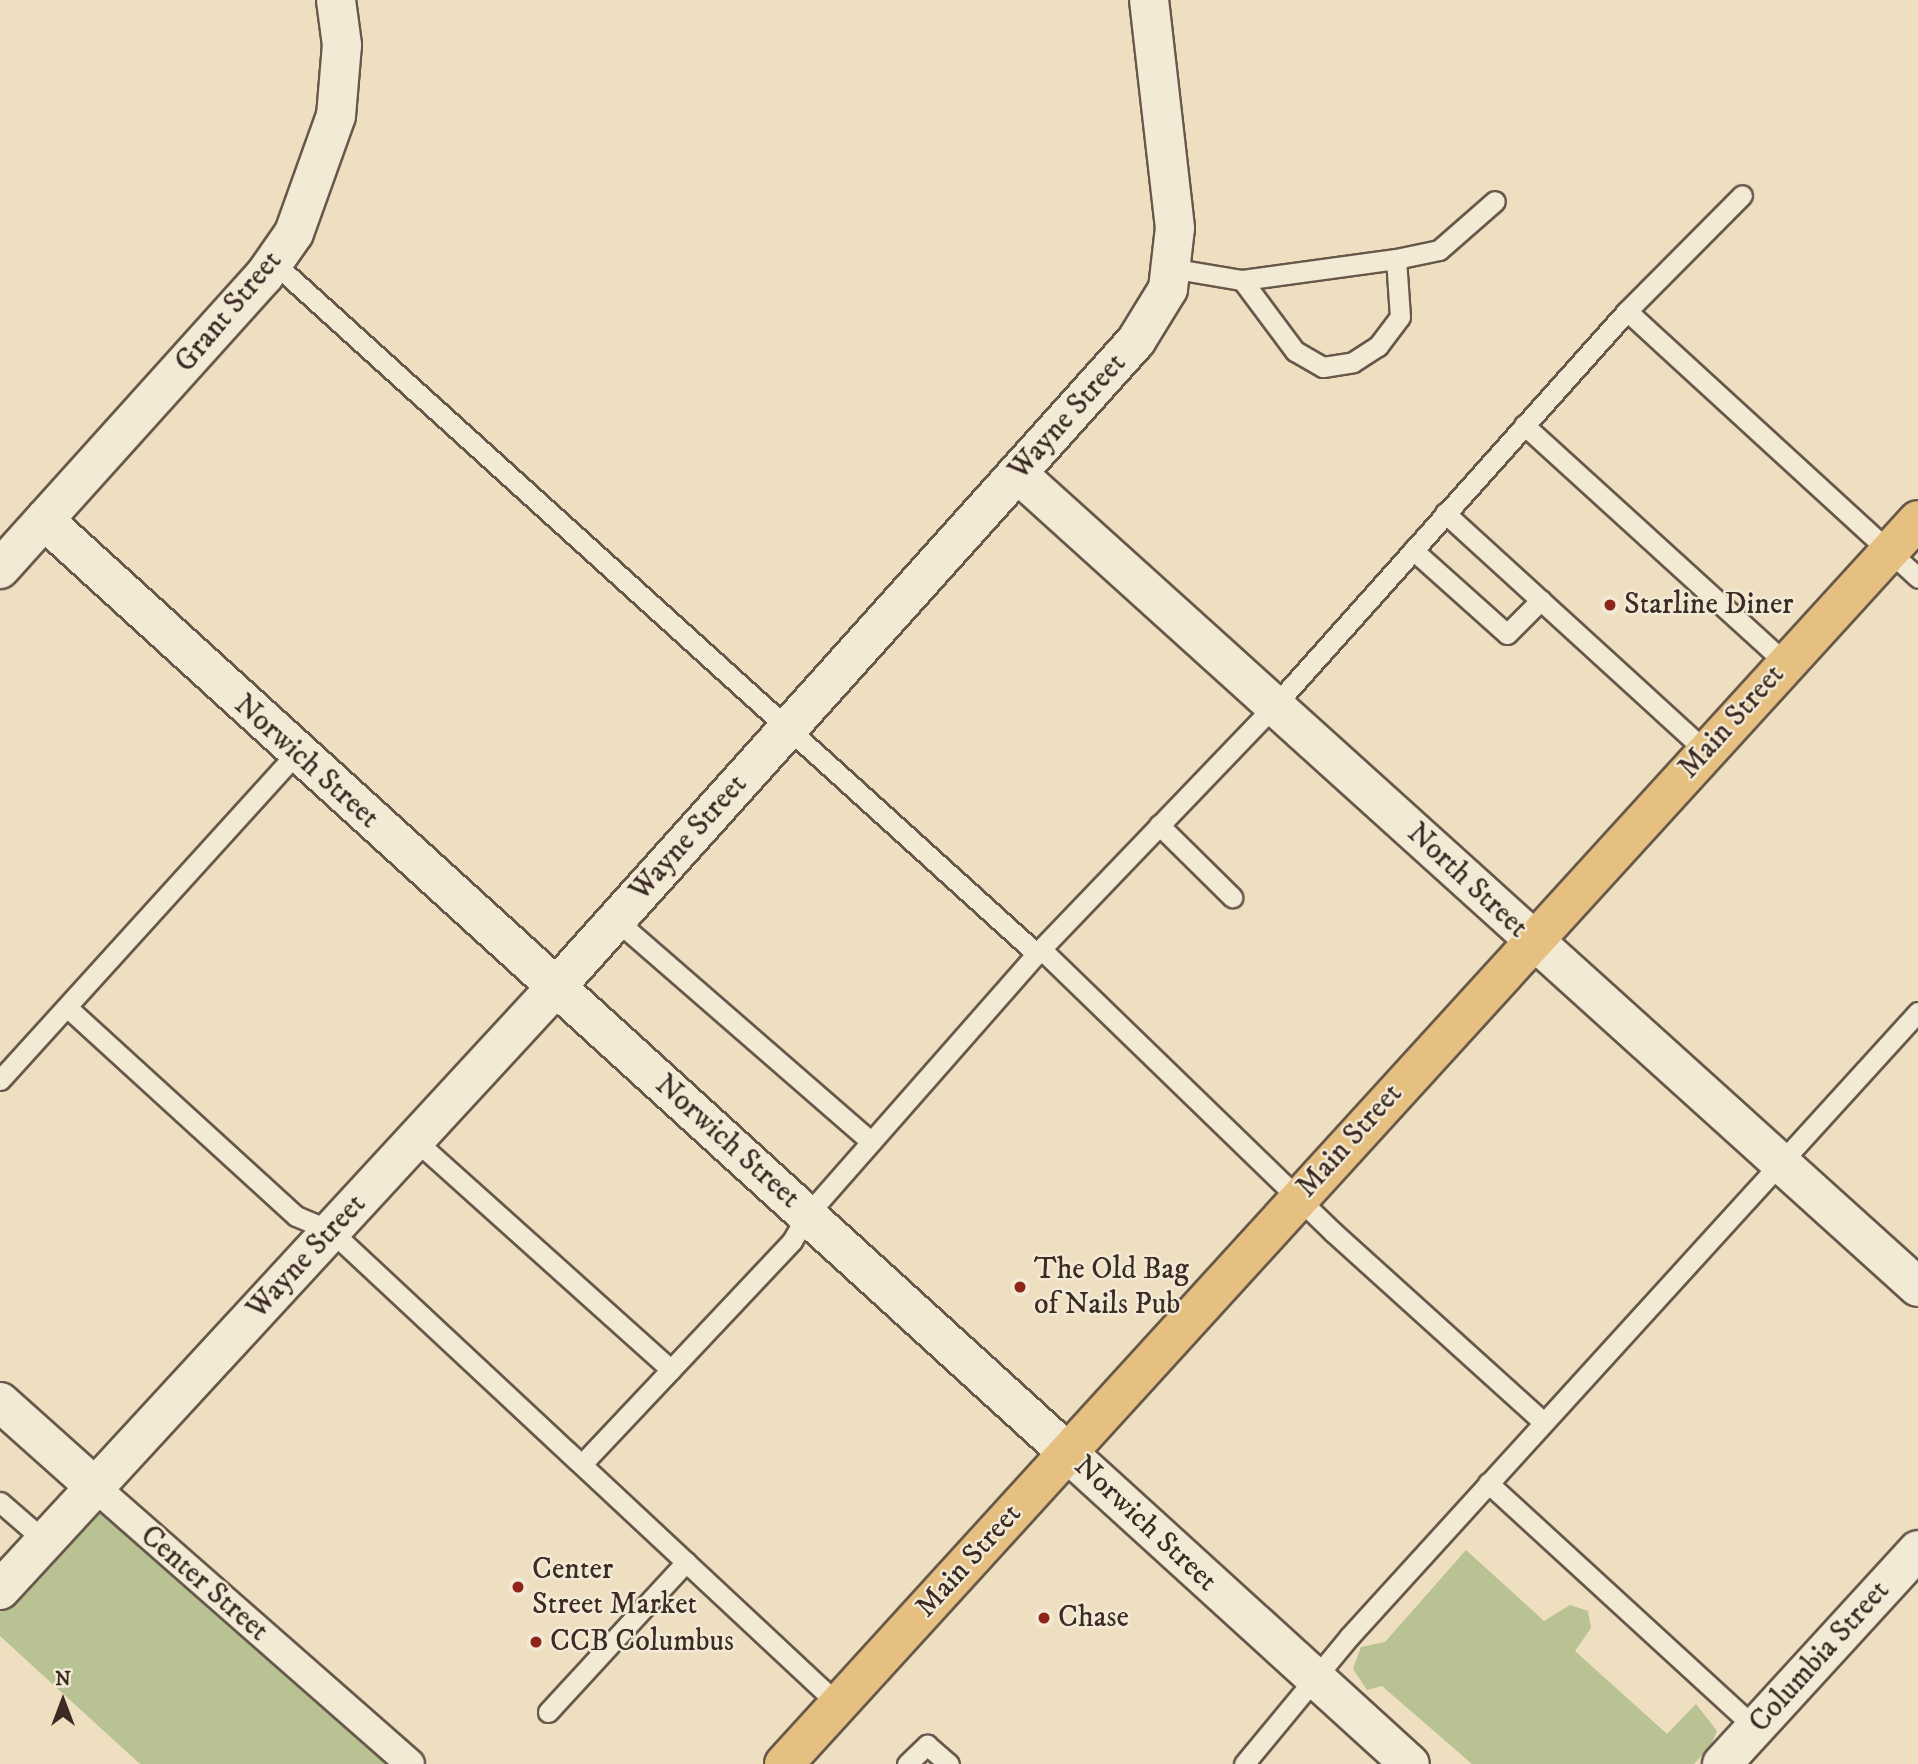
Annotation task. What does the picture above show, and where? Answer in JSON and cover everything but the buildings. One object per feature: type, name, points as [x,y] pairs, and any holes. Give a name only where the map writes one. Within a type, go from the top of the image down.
[{"type":"main road","name":"Main Street","points":[[784,1764],[1531,941],[1918,520]]},
{"type":"street","name":"Grant Street","points":[[0,569],[273,262],[294,233],[337,116],[342,46],[336,0]]},
{"type":"street","name":"Wayne Street","points":[[0,1590],[555,988],[1136,341],[1168,289],[1175,228],[1149,0]]},
{"type":"street","name":"North Street","points":[[1017,473],[1277,703],[1531,941],[1918,1287]]},
{"type":"street","name":"Norwich Street","points":[[44,520],[296,753],[1410,1764]]},
{"type":"street","name":"Center Street","points":[[0,1402],[410,1764]]},
{"type":"street","name":"Columbia Street","points":[[1722,1764],[1918,1550]]},
{"type":"lane","points":[[582,1464],[792,1241],[807,1215],[1039,951],[1277,703],[1628,311],[1742,195]]},
{"type":"lane","points":[[1170,268],[1241,280],[1396,259],[1439,250],[1495,201]]},
{"type":"lane","points":[[1241,280],[1295,351],[1323,367],[1361,357],[1400,317],[1396,259]]},
{"type":"lane","points":[[273,262],[786,729],[1039,951],[1298,1198],[1542,1422]]},
{"type":"lane","points":[[1628,311],[1918,578]]},
{"type":"lane","points":[[1524,425],[1786,663]]},
{"type":"lane","points":[[1445,513],[1706,751]]},
{"type":"lane","points":[[1413,550],[1507,634],[1541,600]]},
{"type":"lane","points":[[0,1080],[296,753]]},
{"type":"lane","points":[[1159,825],[1232,897]]},
{"type":"lane","points":[[616,920],[871,1142]]},
{"type":"lane","points":[[68,1008],[296,1216],[331,1231],[838,1704]]},
{"type":"lane","points":[[1244,1764],[1313,1678],[1542,1422],[1778,1160],[1918,1012]]},
{"type":"lane","points":[[415,1140],[671,1370]]},
{"type":"lane","points":[[1488,1483],[1755,1728]]},
{"type":"lane","points":[[0,1502],[46,1542]]},
{"type":"lane","points":[[548,1712],[686,1562]]},
{"type":"lane","points":[[907,1764],[927,1745],[949,1764]]},
{"type":"green space","points":[[95,1487],[410,1764],[140,1764],[0,1636],[0,1590]]},
{"type":"green space","points":[[1466,1550],[1544,1621],[1570,1605],[1588,1611],[1591,1628],[1575,1651],[1667,1734],[1696,1704],[1717,1731],[1711,1745],[1694,1764],[1472,1764],[1382,1686],[1367,1690],[1353,1669],[1361,1647],[1385,1642]]},
{"type":"place","name":"Starline Diner","points":[[1610,605]]},
{"type":"place","name":"The Old Bag of Nails Pub","points":[[1020,1287]]},
{"type":"place","name":"Center Street Market","points":[[518,1587]]},
{"type":"place","name":"Chase","points":[[1044,1618]]},
{"type":"place","name":"CCB Columbus","points":[[536,1642]]}]
